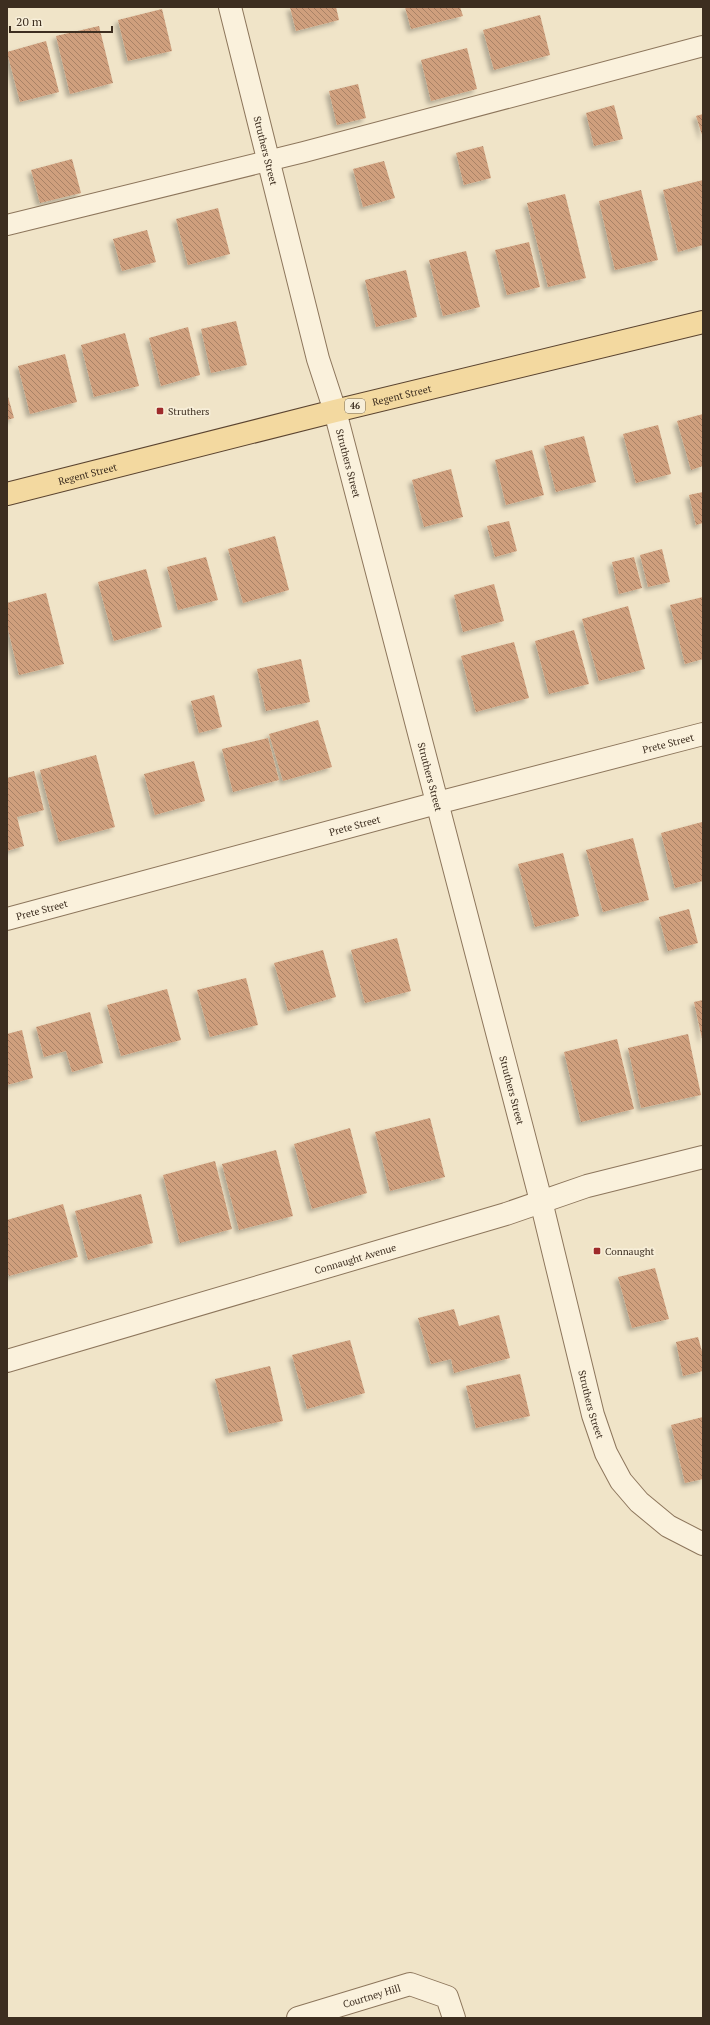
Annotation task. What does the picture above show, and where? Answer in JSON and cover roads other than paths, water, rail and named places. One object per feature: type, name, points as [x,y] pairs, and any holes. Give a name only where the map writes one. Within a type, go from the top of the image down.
[{"type":"main road","name":"Regent Street","points":[[7,494],[336,411],[703,322]]},
{"type":"street","name":"Struthers Street","points":[[230,7],[318,359],[336,411],[541,1201],[593,1415],[606,1453],[621,1481],[639,1502],[668,1526],[703,1544]]},
{"type":"street","name":"Prete Street","points":[[7,919],[437,803],[703,734]]},
{"type":"street","name":"Connaught Avenue","points":[[7,1361],[498,1216],[587,1186],[703,1158]]},
{"type":"street","name":"Courtney Hill","points":[[298,2018],[410,1984],[447,1997],[454,2018]]},
{"type":"lane","points":[[7,225],[268,161],[703,46]]},
{"type":"place","name":"Struthers","points":[[160,411]]},
{"type":"place","name":"Connaught","points":[[597,1251]]}]
